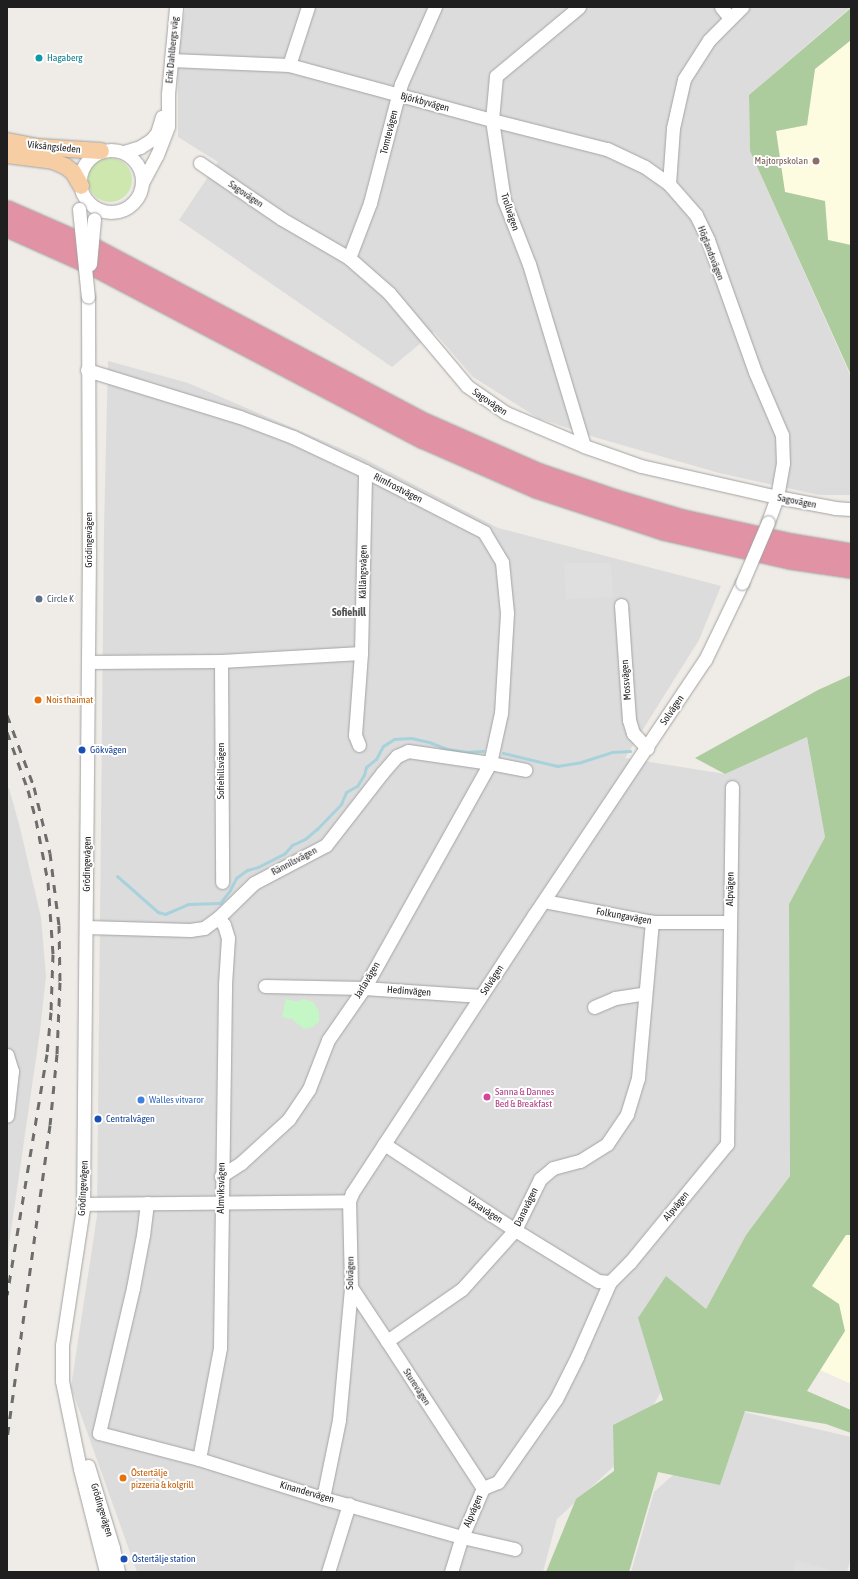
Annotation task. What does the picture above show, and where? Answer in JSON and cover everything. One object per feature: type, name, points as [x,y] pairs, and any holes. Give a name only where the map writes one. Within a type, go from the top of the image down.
[{"type":"highway","points":[[7,210],[94,248],[425,423],[539,473],[615,499],[682,519],[790,543],[851,553]]},
{"type":"highway","points":[[7,227],[92,265],[422,438],[536,488],[663,530],[790,559],[851,568]]},
{"type":"main road","name":"Viksängsleden","points":[[7,141],[38,147],[101,151]]},
{"type":"main road","name":"Viksängsleden","points":[[7,155],[53,160],[73,172],[81,189]]},
{"type":"street","name":"Erik Dahlbergs väg","points":[[142,183],[157,155],[168,126],[170,60],[176,7]]},
{"type":"street","points":[[289,65],[308,7]]},
{"type":"street","name":"Tomtevägen","points":[[349,258],[370,203],[398,95],[435,7]]},
{"type":"street","name":"Trollvägen","points":[[579,7],[496,76],[492,120],[504,200],[529,264],[584,446]]},
{"type":"street","points":[[721,7],[730,18]]},
{"type":"street","points":[[669,184],[673,128],[684,79],[709,40],[742,7]]},
{"type":"street","name":"Björkbyvägen","points":[[170,60],[289,65],[492,120],[607,149],[645,167],[669,184]]},
{"type":"street","name":"Erik Dahlbergs väg","points":[[124,152],[140,147],[151,140],[157,133],[168,94]]},
{"type":"street","points":[[101,151],[114,150],[124,152],[135,161],[140,170],[142,183]]},
{"type":"street","name":"Grödingevägen","points":[[88,297],[79,209],[81,173],[86,162],[101,151]]},
{"type":"street","name":"Sagovägen","points":[[200,163],[282,219],[349,258],[389,293],[466,386],[506,414],[584,446],[641,466],[777,497],[835,508],[851,509]]},
{"type":"street","name":"Grödingevägen","points":[[106,1572],[80,1469],[62,1381],[62,1345],[84,1204],[89,550],[87,370],[88,297],[94,220],[106,211],[122,210],[131,205],[140,193],[142,183]]},
{"type":"street","name":"Höglandsvägen","points":[[669,184],[696,215],[708,240],[755,372],[782,434],[783,463],[777,497]]},
{"type":"street","points":[[81,189],[92,204],[106,211]]},
{"type":"street","name":"Rimfrostvägen","points":[[87,370],[240,417],[293,437],[366,471],[484,532],[502,562],[508,613],[501,713],[490,763]]},
{"type":"street","name":"Källängsvägen","points":[[359,745],[356,735],[361,653],[366,471]]},
{"type":"street","name":"Solvägen","points":[[323,1498],[340,1420],[350,1287],[349,1201],[352,1193],[481,996],[705,660],[742,583],[777,497]]},
{"type":"street","name":"Mossvägen","points":[[621,605],[629,720],[633,733],[647,748]]},
{"type":"street","points":[[88,662],[221,661],[361,653]]},
{"type":"street","name":"Sofiehillsvägen","points":[[221,661],[222,882]]},
{"type":"street","name":"Rännilsvägen","points":[[86,927],[198,930],[204,928],[218,918],[254,883],[326,845],[397,756],[408,751],[490,763],[525,770]]},
{"type":"street","name":"Jarlavägen","points":[[221,1176],[241,1163],[289,1119],[310,1089],[328,1040],[364,988],[490,763]]},
{"type":"street","name":"Alpvägen","points":[[451,1572],[462,1537],[483,1488],[498,1482],[556,1399],[577,1357],[610,1282],[630,1262],[727,1144],[732,787]]},
{"type":"street","name":"Folkungavägen","points":[[544,901],[652,922],[730,922]]},
{"type":"street","name":"Almviksvägen","points":[[199,1460],[220,1348],[224,984],[228,938],[224,925],[218,918]]},
{"type":"street","name":"Danavägen","points":[[388,1341],[462,1289],[515,1230],[540,1179],[553,1168],[580,1161],[607,1144],[627,1114],[638,1078],[652,922]]},
{"type":"street","name":"Hedinvägen","points":[[265,986],[364,988],[481,996]]},
{"type":"street","points":[[594,1007],[615,998],[645,993]]},
{"type":"street","points":[[7,1055],[12,1071],[7,1116]]},
{"type":"street","name":"Vasavägen","points":[[384,1144],[515,1230],[598,1281],[610,1282]]},
{"type":"street","points":[[84,1204],[349,1201]]},
{"type":"street","name":"Kinandervägen","points":[[147,1203],[143,1235],[133,1288],[99,1433],[199,1460],[323,1498],[349,1504],[462,1537],[514,1549]]},
{"type":"street","name":"Sturevägen","points":[[350,1287],[388,1341],[483,1488]]},
{"type":"street","name":"Grödingevägen","points":[[72,1428],[90,1471],[113,1548],[118,1572]]},
{"type":"street","points":[[328,1572],[349,1504]]},
{"type":"shaded area","points":[[186,7],[851,7],[749,95],[750,151],[851,377],[851,495],[819,495],[719,473],[594,437],[538,418],[473,377],[434,332],[392,367],[179,220],[218,162],[178,137],[178,40]]},
{"type":"shaded area","name":"Majtorpskolan","points":[[851,40],[851,245],[828,240],[825,201],[785,192],[776,131],[807,125],[815,69]]},
{"type":"shaded area","points":[[108,361],[188,383],[361,457],[498,528],[721,586],[699,640],[625,758],[725,774],[807,737],[825,837],[789,904],[790,1176],[746,1235],[627,1454],[557,1519],[543,1572],[137,1572],[71,1387],[97,1216],[104,529]]},
{"type":"shaded area","points":[[564,563],[611,563],[613,597],[566,599]]},
{"type":"shaded area","points":[[7,788],[9,788],[20,828],[41,917],[46,976],[40,1031],[7,1258]]},
{"type":"shaded area","points":[[846,1235],[851,1235],[851,1381],[849,1383],[820,1370],[845,1331],[812,1286]]},
{"type":"shaded area","points":[[744,1412],[851,1437],[851,1557],[847,1572],[631,1572],[654,1492]]},
{"type":"shaded area","points":[[796,1560],[835,1572],[793,1572]]},
{"type":"green space","points":[[851,8],[851,40],[815,69],[807,125],[776,131],[785,192],[825,201],[828,240],[851,245],[851,375],[750,151],[749,95]]},
{"type":"green space","points":[[106,158],[114,158],[119,159],[126,164],[131,171],[131,189],[126,196],[119,201],[106,202],[98,199],[91,192],[88,184],[88,176],[91,168],[98,161]]},
{"type":"green space","points":[[851,675],[851,1235],[846,1235],[812,1286],[839,1304],[845,1331],[807,1391],[851,1410],[851,1433],[826,1424],[745,1411],[720,1485],[658,1472],[629,1572],[546,1572],[576,1499],[614,1471],[613,1425],[663,1400],[638,1318],[666,1276],[706,1309],[746,1235],[790,1176],[789,904],[825,837],[807,737],[725,774],[695,758],[818,690]]},
{"type":"green space","points":[[286,999],[297,1002],[303,999],[313,1002],[319,1011],[319,1022],[313,1027],[304,1029],[292,1019],[282,1017]]},
{"type":"waterway","points":[[117,876],[158,912],[165,914],[188,904],[220,903],[230,890],[236,878],[247,870],[258,867],[285,853],[292,845],[305,839],[317,829],[341,804],[346,792],[357,786],[364,775],[366,767],[376,759],[383,746],[394,739],[411,738],[429,742],[447,749],[465,752],[483,751]]},
{"type":"waterway","points":[[503,753],[557,766],[581,762],[612,752],[630,751]]},
{"type":"railway","points":[[7,715],[34,787],[50,853],[59,925],[60,982],[57,1054],[50,1125],[7,1439]]},
{"type":"railway","points":[[7,732],[28,790],[36,820],[48,882],[53,954],[51,1012],[47,1054],[7,1295]]},
{"type":"place","name":"Hagaberg","points":[[39,58]]},
{"type":"place","name":"Majtorpskolan","points":[[816,161]]},
{"type":"place","name":"Circle K","points":[[39,599]]},
{"type":"place","name":"Nois thaimat","points":[[38,700]]},
{"type":"place","name":"Gökvägen","points":[[82,750]]},
{"type":"place","name":"Sanna & Dannes Bed & Breakfast","points":[[487,1097]]},
{"type":"place","name":"Walles vitvaror","points":[[141,1100]]},
{"type":"place","name":"Centralvägen","points":[[98,1119]]},
{"type":"place","name":"Östertälje pizzeria & kolgrill","points":[[123,1478]]},
{"type":"place","name":"Östertälje station","points":[[124,1559]]},
{"type":"district","name":"Sofiehill","points":[[349,612]]}]
